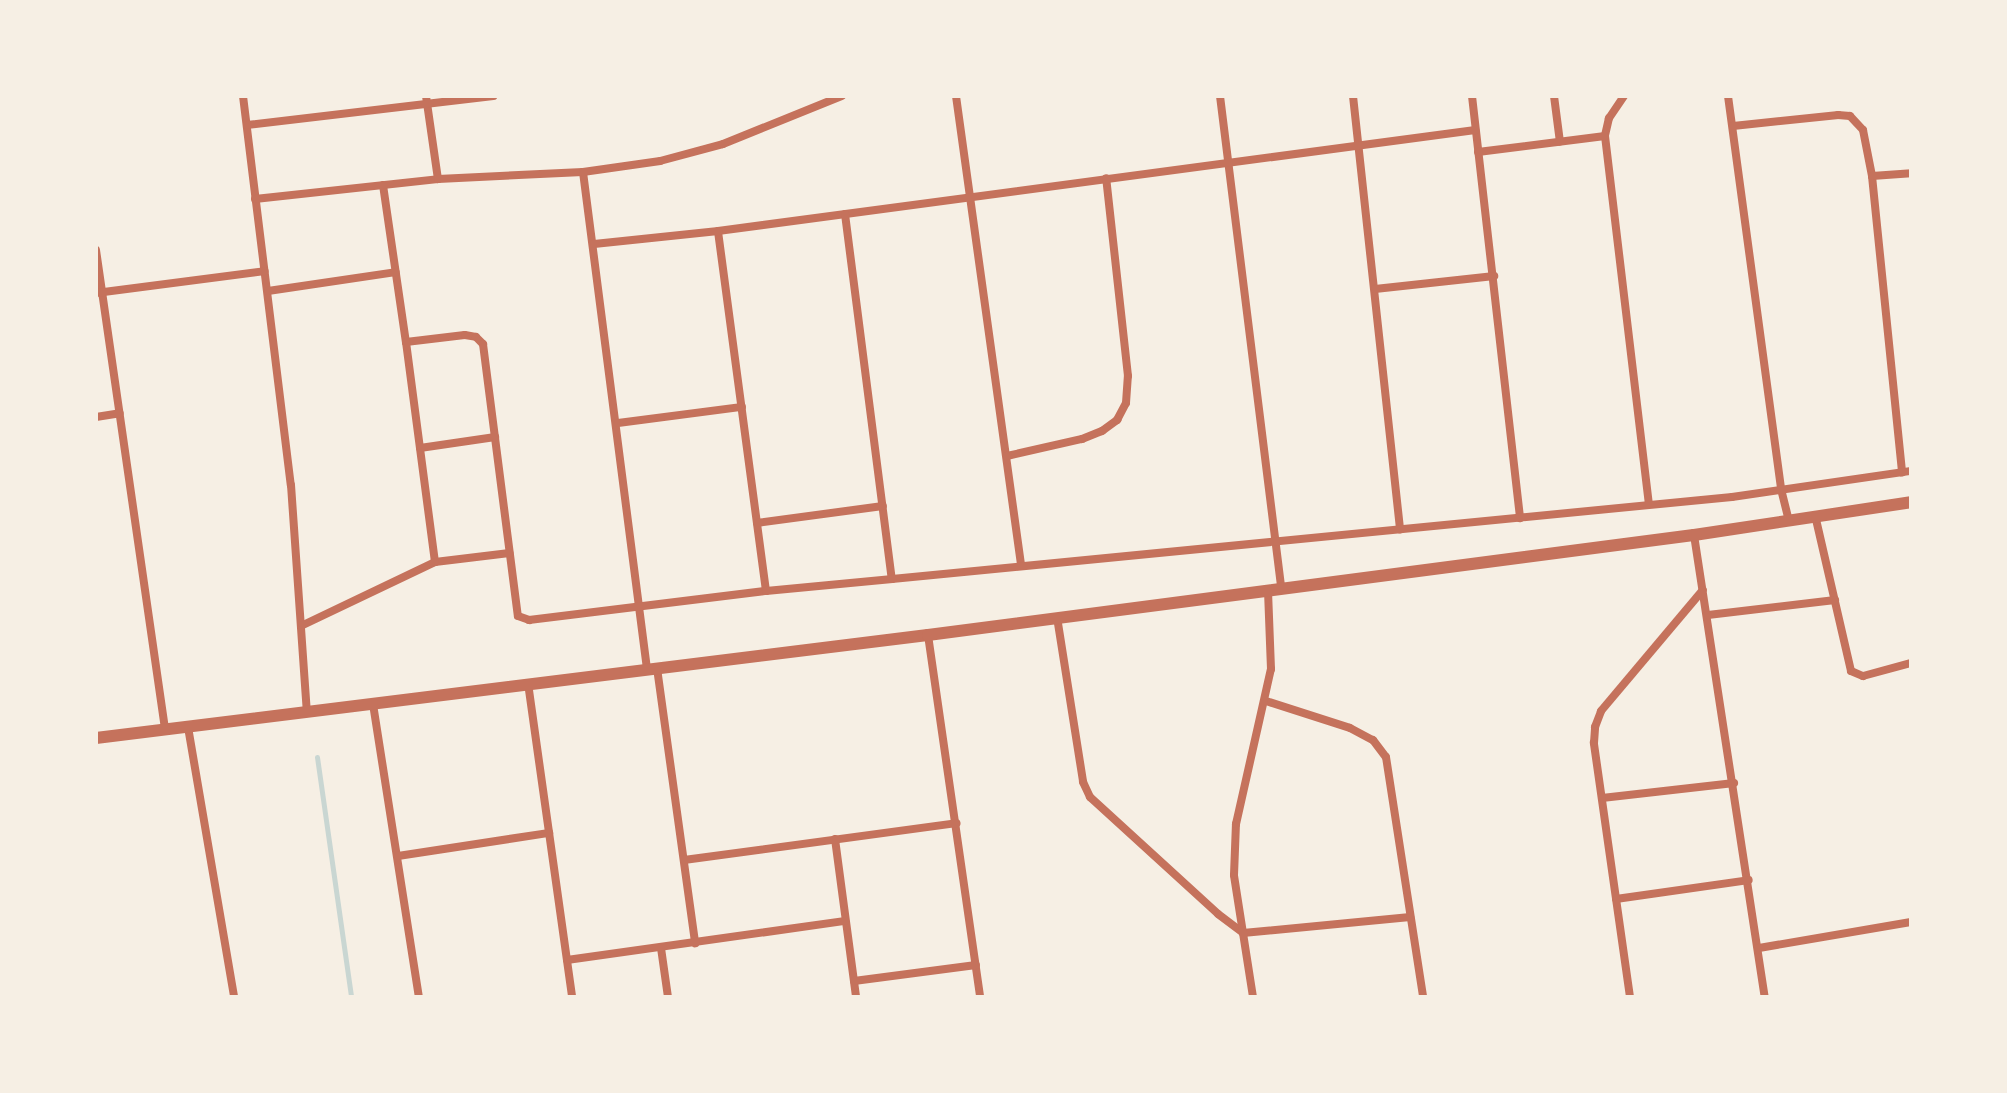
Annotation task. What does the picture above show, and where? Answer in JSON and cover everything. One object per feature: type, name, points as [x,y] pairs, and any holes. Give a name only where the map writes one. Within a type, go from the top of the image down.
[{"type":"street","points":[[243,96],[289,469],[303,625],[307,712]]},
{"type":"street","points":[[247,125],[426,100],[493,96]]},
{"type":"street","points":[[255,199],[438,179],[583,172],[692,154],[842,96]]},
{"type":"street","points":[[956,96],[1021,565]]},
{"type":"street","points":[[1220,96],[1274,540],[1271,669],[1236,824],[1234,875],[1253,997]]},
{"type":"street","points":[[1353,96],[1400,529]]},
{"type":"street","points":[[1472,96],[1520,518]]},
{"type":"street","points":[[1554,96],[1560,142]]},
{"type":"street","points":[[1624,96],[1605,125],[1605,136],[1649,503]]},
{"type":"street","points":[[1728,96],[1781,489],[1788,518]]},
{"type":"street","points":[[426,100],[438,179]]},
{"type":"street","points":[[406,342],[465,335],[476,337],[483,344],[509,553],[518,616],[522,620],[766,591],[1520,518],[1906,472],[1866,137],[1850,116],[1733,126]]},
{"type":"street","points":[[594,244],[718,231],[1359,143],[1475,130]]},
{"type":"street","points":[[1478,152],[1605,136]]},
{"type":"street","points":[[583,172],[618,423],[639,606],[684,860],[695,943]]},
{"type":"street","points":[[1872,176],[1911,173]]},
{"type":"street","points":[[1007,456],[1082,439],[1102,431],[1117,420],[1126,403],[1128,376],[1106,178]]},
{"type":"street","points":[[383,185],[435,562]]},
{"type":"street","points":[[845,214],[892,579]]},
{"type":"street","points":[[718,231],[766,591]]},
{"type":"street","points":[[96,250],[99,293],[120,413],[165,729]]},
{"type":"street","points":[[99,293],[265,271]]},
{"type":"street","points":[[268,291],[396,272]]},
{"type":"street","points":[[1375,289],[1494,276]]},
{"type":"street","points":[[618,423],[742,407]]},
{"type":"street","points":[[96,417],[120,413]]},
{"type":"street","points":[[420,448],[495,437]]},
{"type":"street","points":[[96,738],[928,635],[1694,535],[1788,518],[1911,502]]},
{"type":"street","points":[[757,523],[883,506]]},
{"type":"street","points":[[1815,514],[1847,663],[1856,675],[1911,663]]},
{"type":"street","points":[[1694,535],[1765,997]]},
{"type":"street","points":[[303,625],[435,562],[509,553]]},
{"type":"street","points":[[1630,997],[1594,743],[1601,711],[1703,590]]},
{"type":"street","points":[[1708,615],[1835,600]]},
{"type":"street","points":[[1057,617],[1083,782],[1090,797],[1243,933],[1410,917]]},
{"type":"street","points":[[928,635],[980,997]]},
{"type":"street","points":[[528,683],[572,997]]},
{"type":"street","points":[[1266,701],[1350,728],[1373,740],[1386,757],[1423,997]]},
{"type":"street","points":[[373,704],[419,997]]},
{"type":"street","points":[[188,727],[234,997]]},
{"type":"street","points":[[1602,798],[1734,783]]},
{"type":"street","points":[[684,860],[957,823]]},
{"type":"street","points":[[398,856],[549,833]]},
{"type":"street","points":[[835,839],[856,997]]},
{"type":"street","points":[[1616,899],[1749,880]]},
{"type":"street","points":[[567,960],[845,921]]},
{"type":"street","points":[[1759,948],[1911,922]]},
{"type":"street","points":[[661,948],[668,997]]},
{"type":"street","points":[[854,981],[976,965]]},
{"type":"waterway","points":[[317,757],[351,997]]}]
